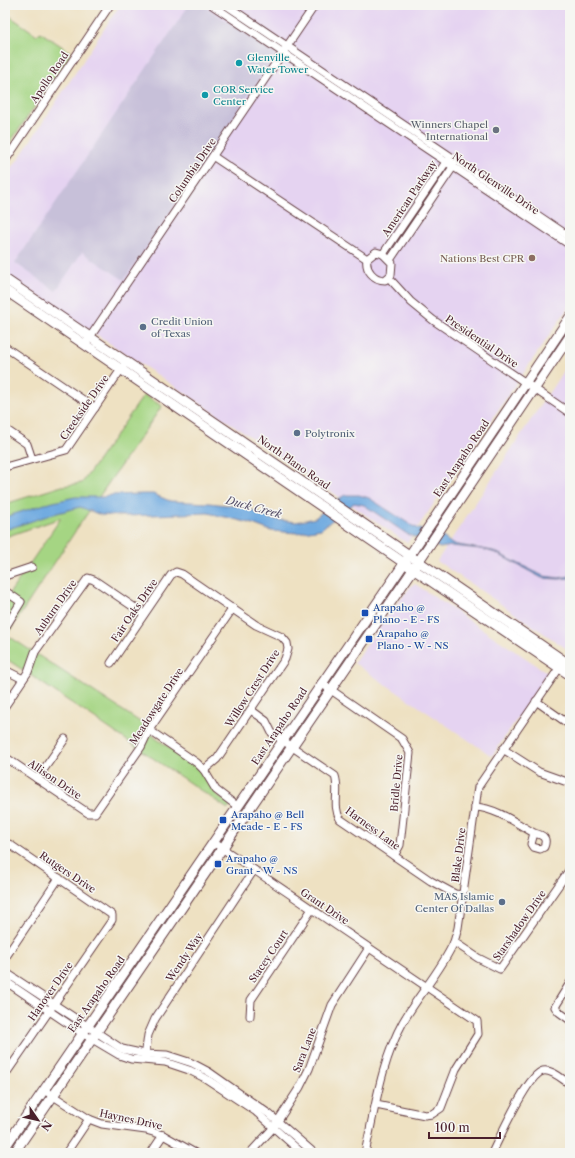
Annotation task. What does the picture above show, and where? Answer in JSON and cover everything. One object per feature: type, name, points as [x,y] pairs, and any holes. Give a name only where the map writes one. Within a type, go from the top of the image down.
[{"type":"main road","name":"North Plano Road","points":[[5,279],[91,336],[174,394],[343,515],[404,563],[565,664]]},
{"type":"main road","name":"North Plano Road","points":[[5,290],[168,402],[327,504]]},
{"type":"main road","name":"East Arapaho Road","points":[[5,1147],[404,563],[570,317]]},
{"type":"main road","points":[[14,1153],[413,569],[570,336]]},
{"type":"main road","points":[[168,402],[174,394]]},
{"type":"main road","name":"North Plano Road","points":[[343,515],[421,557],[565,664],[570,675]]},
{"type":"main road","points":[[252,784],[267,782]]},
{"type":"street","name":"Apollo Road","points":[[5,161],[110,5]]},
{"type":"street","name":"North Glenville Drive","points":[[212,5],[446,162],[570,237]]},
{"type":"street","name":"North Glenville Drive","points":[[226,5],[454,158],[570,245]]},
{"type":"street","name":"Columbia Drive","points":[[85,345],[214,157],[315,5]]},
{"type":"street","points":[[214,157],[367,259],[376,252],[383,254],[390,260],[393,271],[388,278]]},
{"type":"street","name":"American Parkway","points":[[383,254],[402,226],[422,204],[454,167],[454,158],[446,162],[422,204],[409,231],[390,260]]},
{"type":"street","points":[[402,226],[409,231]]},
{"type":"street","name":"Presidential Drive","points":[[367,259],[367,267],[374,276],[381,280],[388,278],[416,306],[433,320],[570,413]]},
{"type":"street","points":[[5,347],[95,408]]},
{"type":"street","name":"Creekside Drive","points":[[5,467],[32,459],[57,454],[66,450],[127,362]]},
{"type":"street","points":[[5,429],[27,444],[32,459]]},
{"type":"street","points":[[5,576],[32,566]]},
{"type":"street","name":"Willow Crest Drive","points":[[176,572],[182,574],[256,625],[282,637],[288,650],[286,659],[217,759],[204,770]]},
{"type":"street","name":"Fair Oaks Drive","points":[[111,662],[171,575],[176,572]]},
{"type":"street","name":"Auburn Drive","points":[[5,706],[23,679],[35,652],[88,578],[94,580],[144,614]]},
{"type":"street","points":[[5,591],[21,602],[5,628]]},
{"type":"street","name":"Meadowgate Drive","points":[[95,813],[141,747],[149,730],[233,608]]},
{"type":"street","name":"Blake Drive","points":[[365,1153],[383,1073],[395,1039],[404,1021],[454,942],[463,895],[478,786],[536,701],[565,664]]},
{"type":"street","points":[[5,670],[23,679]]},
{"type":"street","name":"Bridle Drive","points":[[321,684],[402,739],[410,753],[400,846],[394,856]]},
{"type":"street","points":[[536,701],[570,725]]},
{"type":"street","name":"Harness Lane","points":[[251,710],[266,721],[272,733],[335,776],[338,783],[335,812],[340,819],[446,890],[455,894],[463,895]]},
{"type":"street","points":[[149,730],[204,770],[216,790],[237,806]]},
{"type":"street","points":[[37,779],[65,739]]},
{"type":"street","points":[[503,749],[538,772],[570,783]]},
{"type":"street","name":"Allison Drive","points":[[5,757],[88,813],[95,813]]},
{"type":"street","points":[[474,807],[482,807],[494,811],[534,833]]},
{"type":"street","name":"Grant Drive","points":[[213,842],[477,1021],[479,1029],[478,1034],[456,1070],[441,1108],[432,1114],[425,1115],[376,1105]]},
{"type":"street","name":"Rutgers Drive","points":[[7,844],[110,912],[112,920]]},
{"type":"street","name":"Starshadow Drive","points":[[454,942],[478,958],[500,969],[570,869]]},
{"type":"street","name":"Wendy Way","points":[[145,1057],[148,1035],[155,1019],[254,870]]},
{"type":"street","points":[[5,958],[59,878]]},
{"type":"street","name":"Stacey Court","points":[[250,1016],[251,1000],[312,909]]},
{"type":"street","name":"Hanover Drive","points":[[5,1075],[112,920]]},
{"type":"street","name":"Sara Lane","points":[[250,1153],[276,1124],[309,1069],[332,1005],[369,948]]},
{"type":"street","points":[[5,972],[51,1008]]},
{"type":"street","points":[[5,981],[51,1008],[94,1036],[119,1055],[145,1057],[167,1055],[192,1063],[209,1072],[314,1153]]},
{"type":"street","points":[[570,983],[556,1003],[555,1007],[570,1020]]},
{"type":"street","points":[[492,1153],[524,1091],[536,1074],[544,1070],[552,1072],[570,1084]]},
{"type":"street","name":"Haynes Drive","points":[[44,1090],[89,1119],[102,1124],[146,1130],[163,1135],[195,1153]]},
{"type":"street","points":[[66,1153],[89,1119]]},
{"type":"street","points":[[276,1124],[302,1153]]},
{"type":"street","points":[[151,1153],[163,1135]]},
{"type":"shaded area","points":[[120,5],[570,5],[570,305],[407,543],[245,433],[5,274],[5,174],[18,160]]},
{"type":"shaded area","points":[[189,5],[203,5],[276,54],[124,280],[82,252],[56,291],[15,263]]},
{"type":"shaded area","points":[[570,361],[570,651],[437,561]]},
{"type":"shaded area","points":[[415,584],[548,673],[492,756],[354,663],[385,619],[412,585]]},
{"type":"green space","points":[[5,13],[37,35],[40,32],[69,51],[69,56],[5,150]]},
{"type":"green space","points":[[144,395],[162,406],[78,527],[7,635],[148,727],[154,737],[199,768],[218,796],[231,806],[228,809],[5,658],[5,600],[61,518],[5,537],[5,504],[62,486],[82,483]]},
{"type":"water","points":[[153,494],[170,501],[245,507],[271,519],[296,522],[315,518],[345,495],[359,495],[369,498],[414,527],[443,537],[452,544],[480,549],[451,546],[440,548],[407,534],[364,505],[354,503],[321,529],[297,533],[271,531],[250,523],[208,513],[125,516],[101,515],[80,507],[5,530],[5,517],[45,504],[75,497]]},
{"type":"water","points":[[483,549],[493,551],[543,576],[559,578],[570,576],[570,578],[559,579],[542,578],[496,553]]},
{"type":"place","name":"Glenville Water Tower","points":[[239,63]]},
{"type":"place","name":"COR Service Center","points":[[205,95]]},
{"type":"place","name":"Winners Chapel International","points":[[496,130]]},
{"type":"place","name":"Nations Best CPR","points":[[532,258]]},
{"type":"place","name":"Credit Union of Texas","points":[[143,327]]},
{"type":"place","name":"Polytronix","points":[[297,433]]},
{"type":"place","name":"Arapaho @ Plano - E - FS","points":[[365,613]]},
{"type":"place","name":"Arapaho @ Plano - W - NS","points":[[369,639]]},
{"type":"place","name":"Arapaho @ Bell Meade - E - FS","points":[[223,820]]},
{"type":"place","name":"Arapaho @ Grant - W - NS","points":[[218,864]]},
{"type":"place","name":"MAS Islamic Center Of Dallas","points":[[502,902]]},
{"type":"water label","name":"Duck Creek","points":[[254,507]]}]
